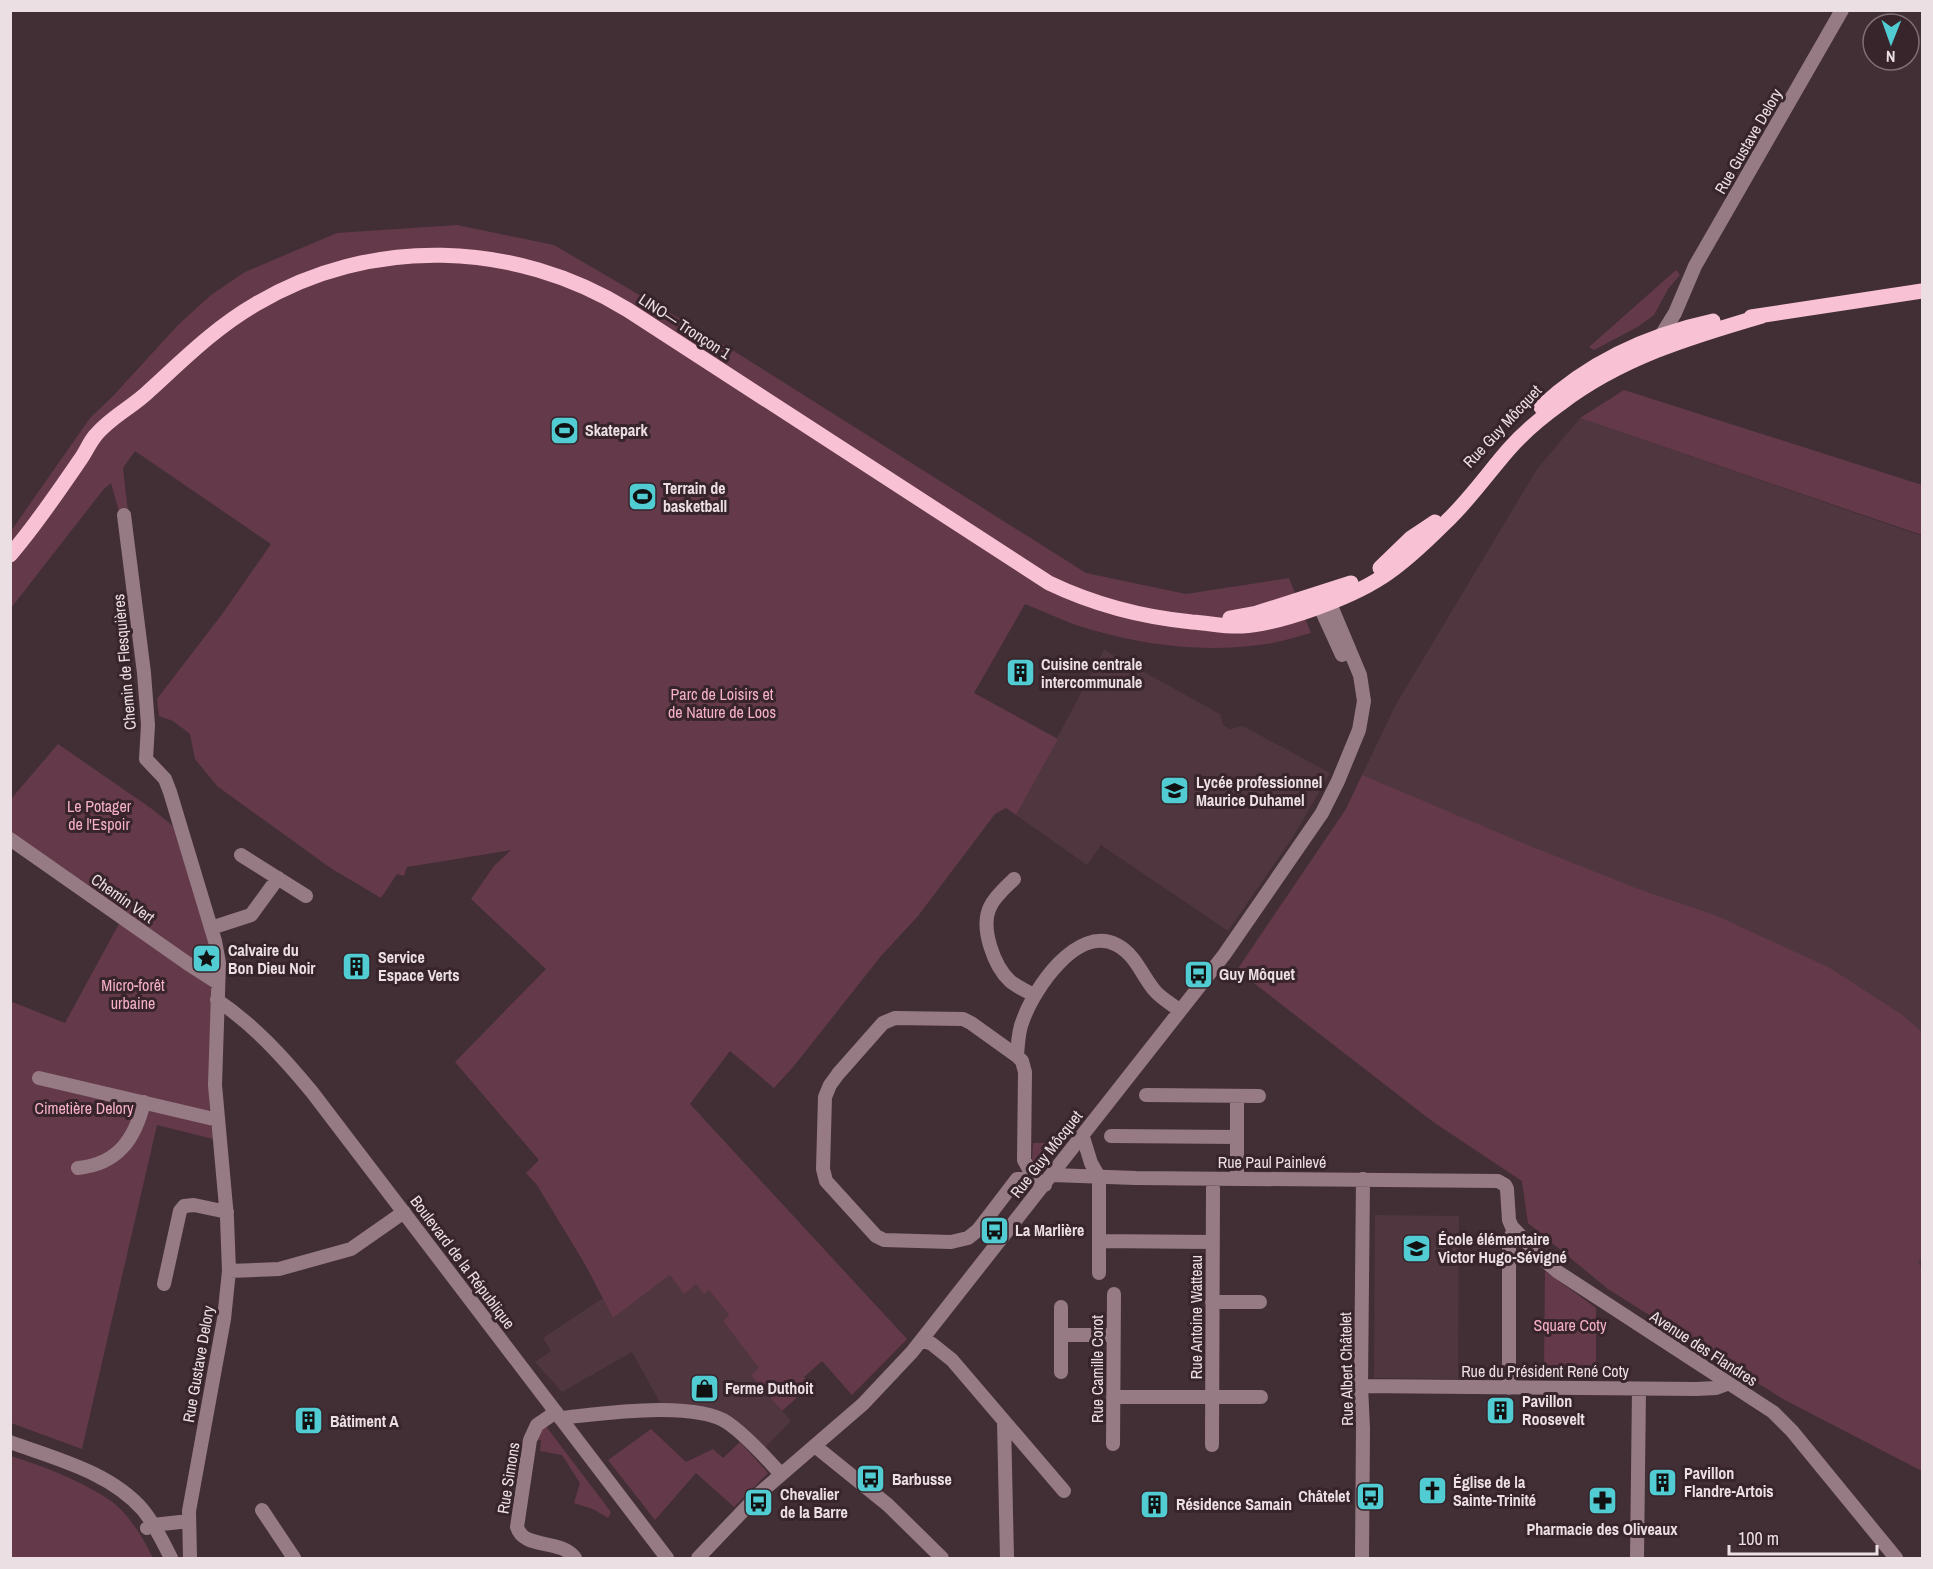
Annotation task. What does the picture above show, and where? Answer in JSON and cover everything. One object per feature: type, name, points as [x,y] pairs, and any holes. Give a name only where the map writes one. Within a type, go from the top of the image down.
[{"type":"main road","name":"LINO— Tronçon 1","points":[[10,555],[103,427],[142,398],[221,327],[257,303],[307,279],[356,264],[402,256],[462,255],[518,264],[569,280],[619,304],[1049,583],[1083,598],[1118,610],[1156,618],[1194,622],[1250,615],[1322,599]]},
{"type":"main road","name":"Rue Guy Môcquet","points":[[1322,599],[1377,580],[1393,569],[1452,516],[1516,442],[1566,399],[1616,368],[1686,333],[1724,319],[1762,316],[1923,291]]},
{"type":"main road","name":"Rue Guy Môcquet","points":[[1322,599],[1376,570],[1411,538],[1433,524],[1475,482],[1527,420],[1563,387],[1609,358],[1662,334],[1686,333]]},
{"type":"street","name":"Rue Gustave Delory","points":[[1662,334],[1675,313],[1695,267],[1842,10]]},
{"type":"street","name":"Rue Gustave Delory","points":[[1686,290],[1684,309],[1686,333]]},
{"type":"street","name":"Chemin de Flesquières","points":[[124,515],[144,673],[148,725],[146,759],[167,784],[217,949],[218,976]]},
{"type":"street","name":"Rue Guy Môcquet","points":[[698,1558],[781,1474],[879,1388],[923,1340],[1044,1180],[1083,1137],[1231,946],[1317,822],[1338,781],[1361,723],[1364,701],[1362,681],[1322,599]]},
{"type":"street","name":"Chemin Vert","points":[[10,839],[187,963],[218,976]]},
{"type":"street","points":[[241,855],[306,896]]},
{"type":"street","points":[[211,928],[252,915],[278,878]]},
{"type":"street","points":[[1014,879],[988,910],[986,923],[988,937],[998,964],[1008,979],[1034,995]]},
{"type":"street","points":[[1017,1056],[1022,1023],[1034,995],[1058,963],[1086,945],[1104,941],[1125,950],[1156,991],[1180,1011]]},
{"type":"street","name":"Rue Gustave Delory","points":[[190,1558],[189,1521],[202,1433],[224,1318],[229,1270],[227,1212],[215,1068],[218,976]]},
{"type":"street","name":"Boulevard de la République","points":[[217,1000],[254,1028],[284,1058],[323,1106],[667,1558]]},
{"type":"street","points":[[896,1018],[963,1019],[1022,1061],[1025,1072],[1024,1160],[1044,1180],[1017,1179],[978,1230],[968,1238],[951,1242],[884,1240],[876,1236],[830,1187],[823,1169],[825,1097],[838,1074],[883,1023],[896,1018]]},
{"type":"street","points":[[39,1078],[218,1120]]},
{"type":"street","points":[[1146,1095],[1259,1096]]},
{"type":"street","points":[[1237,1096],[1237,1178]]},
{"type":"street","points":[[78,1168],[99,1164],[119,1151],[136,1128],[144,1102]]},
{"type":"street","points":[[1112,1136],[1237,1137]]},
{"type":"street","points":[[1083,1137],[1091,1163],[1099,1178],[1099,1273]]},
{"type":"street","name":"Rue Paul Painlevé","points":[[1044,1180],[1099,1178],[1492,1180],[1501,1183],[1507,1189],[1509,1220],[1514,1230]]},
{"type":"street","name":"Rue Albert Châtelet","points":[[1362,1558],[1363,1179]]},
{"type":"street","name":"Rue Antoine Watteau","points":[[1212,1445],[1213,1188]]},
{"type":"street","points":[[164,1284],[180,1211],[184,1206],[194,1205],[227,1212]]},
{"type":"street","points":[[229,1270],[279,1269],[351,1250],[404,1212]]},
{"type":"street","points":[[1509,1388],[1509,1247],[1514,1230]]},
{"type":"street","name":"Avenue des Flandres","points":[[1514,1230],[1558,1272],[1773,1412],[1788,1426],[1896,1558]]},
{"type":"street","points":[[1100,1241],[1212,1242]]},
{"type":"street","name":"Rue Camille Corot","points":[[1113,1444],[1114,1294]]},
{"type":"street","points":[[1212,1302],[1260,1302]]},
{"type":"street","points":[[1061,1307],[1061,1372]]},
{"type":"street","points":[[1061,1335],[1113,1335]]},
{"type":"street","points":[[923,1340],[932,1344],[952,1360],[1064,1491]]},
{"type":"street","name":"Rue du Président René Coty","points":[[1361,1386],[1707,1389],[1727,1384]]},
{"type":"street","points":[[1637,1558],[1639,1389]]},
{"type":"street","points":[[1113,1397],[1261,1397]]},
{"type":"street","points":[[558,1415],[654,1410],[687,1412],[717,1418],[734,1427],[781,1474]]},
{"type":"street","name":"Rue Simons","points":[[558,1415],[537,1425],[530,1440],[517,1527],[520,1535],[529,1541],[563,1548],[575,1558]]},
{"type":"street","points":[[1004,1421],[1007,1558]]},
{"type":"street","points":[[10,1442],[105,1479],[128,1495],[143,1511],[163,1558]]},
{"type":"street","points":[[815,1446],[884,1501],[942,1558]]},
{"type":"street","points":[[262,1510],[294,1558]]},
{"type":"street","points":[[150,1527],[189,1521]]},
{"type":"street","points":[[150,1527],[171,1558]]},
{"type":"shaded area","points":[[1580,418],[1922,536],[1922,1471],[1783,1399],[1608,1289],[1528,1223],[1522,1181],[1432,1121],[1237,970],[1346,809],[1395,706],[1537,469]]},
{"type":"shaded area","name":"Lycée professionnel Maurice Duhamel","points":[[1104,650],[1220,714],[1223,725],[1229,729],[1243,726],[1330,773],[1293,837],[1228,931],[1101,845],[1087,865],[1016,815]]},
{"type":"shaded area","points":[[1375,1215],[1459,1216],[1458,1379],[1374,1378]]},
{"type":"shaded area","points":[[670,1275],[709,1290],[729,1315],[723,1321],[760,1368],[752,1375],[791,1421],[764,1449],[722,1415],[662,1406],[632,1352],[562,1392],[535,1362],[551,1351],[543,1338],[603,1298],[613,1318]]},
{"type":"green space","name":"Parc de Loisirs et de Nature de Loos","points":[[457,225],[554,245],[718,341],[1086,573],[1186,594],[1289,578],[1311,633],[1277,642],[1244,647],[1199,648],[1155,644],[1089,629],[1025,604],[974,693],[1058,739],[1016,815],[1006,808],[995,814],[918,916],[881,956],[774,1088],[730,1051],[690,1104],[907,1339],[852,1395],[822,1361],[804,1377],[811,1385],[782,1411],[751,1375],[759,1368],[723,1321],[729,1315],[709,1290],[704,1294],[696,1284],[684,1294],[670,1275],[613,1318],[586,1266],[537,1185],[526,1173],[539,1160],[455,1062],[546,969],[471,899],[494,866],[511,850],[407,867],[404,876],[397,874],[381,898],[332,869],[217,786],[195,759],[190,734],[173,721],[159,716],[157,699],[223,613],[271,544],[135,451],[123,468],[128,512],[120,515],[111,483],[103,490],[11,608],[11,531],[90,418],[178,325],[211,295],[245,272],[337,233]]},
{"type":"green space","points":[[1676,270],[1680,275],[1668,289],[1654,315],[1639,326],[1594,350],[1589,347]]},
{"type":"green space","points":[[1624,390],[1922,485],[1922,535],[1580,418]]},
{"type":"green space","name":"Le Potager de l'Espoir","points":[[58,744],[173,826],[210,945],[195,965],[11,832],[11,799]]},
{"type":"green space","points":[[1362,775],[1641,890],[1715,915],[1830,968],[1901,1014],[1922,1032],[1922,1257],[1918,1263],[1922,1268],[1922,1471],[1783,1399],[1608,1289],[1528,1223],[1522,1181],[1432,1121],[1237,970],[1346,809]]},
{"type":"green space","name":"Cimetière Delory","points":[[120,922],[211,987],[209,1086],[213,1139],[157,1125],[82,1449],[11,1423],[10,1001],[65,1023]]},
{"type":"green space","points":[[1033,1143],[1058,1143],[1038,1168],[1032,1159]]},
{"type":"green space","name":"Square Coty","points":[[1545,1271],[1596,1308],[1596,1371],[1544,1370]]},
{"type":"green space","points":[[545,1425],[611,1512],[608,1518],[593,1509],[574,1503],[580,1483],[562,1455],[540,1451],[541,1440],[535,1439]]},
{"type":"green space","points":[[651,1429],[686,1462],[713,1449],[723,1458],[740,1442],[768,1473],[734,1507],[696,1473],[655,1520],[608,1460]]},
{"type":"green space","points":[[11,1456],[71,1479],[113,1502],[133,1524],[153,1558],[11,1558]]},
{"type":"place","name":"Skatepark","points":[[564,430]]},
{"type":"place","name":"Terrain de basketball","points":[[642,497]]},
{"type":"place","name":"Cuisine centrale intercommunale","points":[[1020,673]]},
{"type":"place","name":"Lycée professionnel Maurice Duhamel","points":[[1175,791]]},
{"type":"place","name":"Calvaire du Bon Dieu Noir","points":[[207,959]]},
{"type":"place","name":"Service Espace Verts","points":[[357,966]]},
{"type":"place","name":"Guy Môquet","points":[[1198,974]]},
{"type":"place","name":"La Marlière","points":[[994,1230]]},
{"type":"place","name":"École élémentaire Victor Hugo-Sévigné","points":[[1417,1248]]},
{"type":"place","name":"Ferme Duthoit","points":[[704,1388]]},
{"type":"place","name":"Pavillon Roosevelt","points":[[1501,1410]]},
{"type":"place","name":"Bâtiment A","points":[[309,1421]]},
{"type":"place","name":"Barbusse","points":[[871,1479]]},
{"type":"place","name":"Pavillon Flandre-Artois","points":[[1663,1482]]},
{"type":"place","name":"Église de la Sainte-Trinité","points":[[1432,1491]]},
{"type":"place","name":"Châtelet","points":[[1371,1496]]},
{"type":"place","name":"Pharmacie des Oliveaux","points":[[1602,1501]]},
{"type":"place","name":"Chevalier de la Barre","points":[[759,1503]]},
{"type":"place","name":"Résidence Samain","points":[[1155,1504]]},
{"type":"park label","name":"Micro-forêt urbaine","points":[[133,994]]}]
